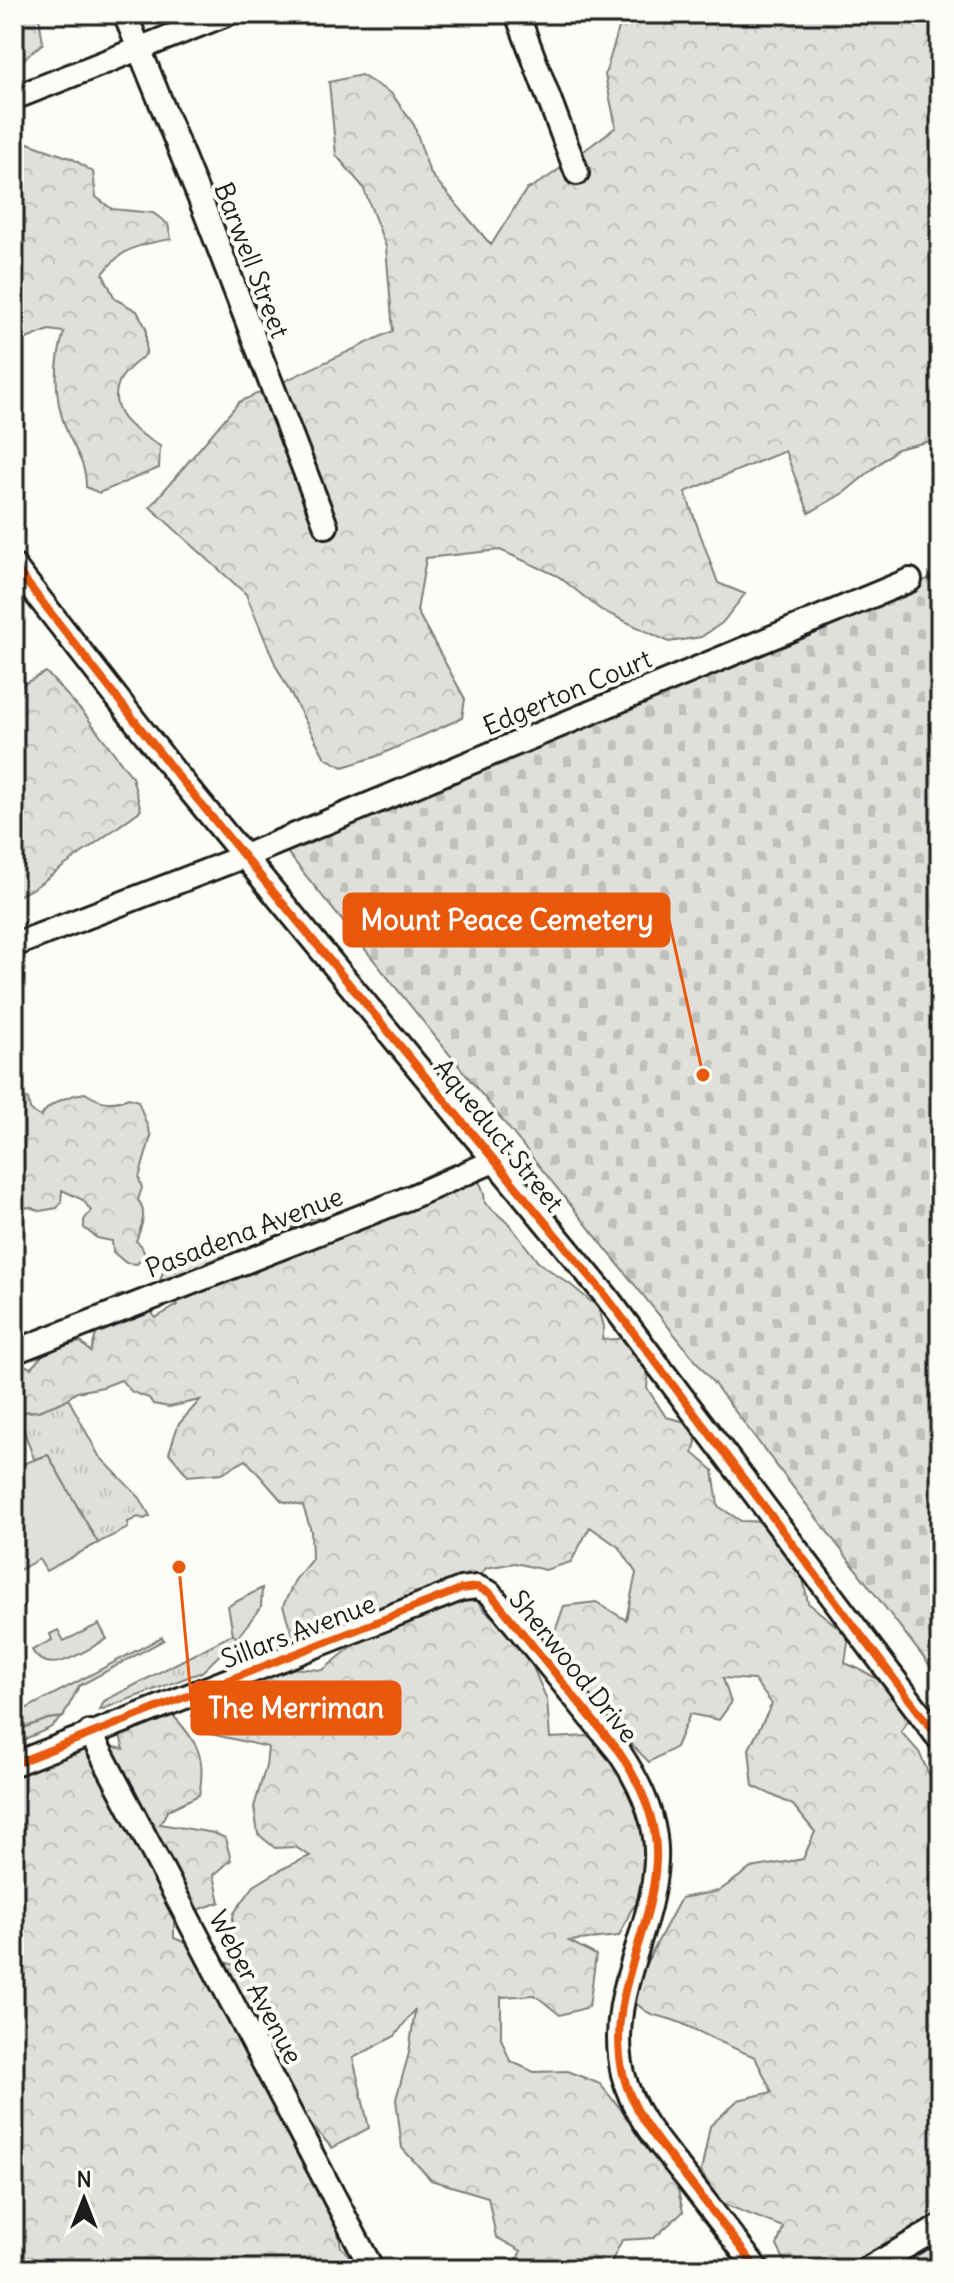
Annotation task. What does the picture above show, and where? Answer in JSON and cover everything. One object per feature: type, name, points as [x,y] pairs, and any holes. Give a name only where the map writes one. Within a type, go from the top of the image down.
[{"type":"street","name":"Barwell Street","points":[[125,14],[326,526]]},
{"type":"street","points":[[14,98],[227,14]]},
{"type":"street","points":[[517,14],[577,173]]},
{"type":"street","name":"Aqueduct Street","points":[[14,566],[178,776],[606,1296],[940,1740]]},
{"type":"street","name":"Edgerton Court","points":[[14,945],[245,856],[910,580]]},
{"type":"street","name":"Pasadena Avenue","points":[[14,1352],[411,1197],[494,1161]]},
{"type":"street","name":"Sherwood Drive","points":[[461,1589],[477,1587],[490,1593],[619,1752],[634,1775],[651,1818],[656,1861],[649,1904],[623,1991],[618,2028],[624,2077],[642,2121],[757,2269]]},
{"type":"street","name":"Sillars Avenue","points":[[14,1764],[461,1589]]},
{"type":"street","name":"Weber Avenue","points":[[90,1732],[372,2269]]},
{"type":"street","points":[[867,2269],[940,2227]]},
{"type":"green space","points":[[14,14],[36,14],[39,17],[43,43],[14,67]]},
{"type":"green space","points":[[623,14],[940,14],[940,439],[897,449],[845,492],[809,513],[785,451],[685,492],[718,583],[745,594],[722,623],[701,637],[669,642],[601,610],[558,576],[500,550],[426,558],[417,611],[465,699],[462,718],[375,757],[343,767],[325,758],[276,666],[246,594],[150,507],[239,402],[393,331],[386,247],[363,187],[336,155],[329,82],[361,75],[392,94],[414,125],[430,173],[491,245],[526,190],[616,127],[605,75]]},
{"type":"green space","points":[[14,138],[73,159],[93,172],[96,197],[112,209],[153,213],[168,224],[171,239],[125,252],[103,274],[115,299],[137,311],[146,328],[146,354],[121,378],[116,394],[120,413],[126,421],[160,446],[159,468],[99,493],[86,487],[82,464],[59,405],[57,368],[64,332],[49,330],[14,344]]},
{"type":"green space","points":[[940,574],[940,1679],[708,1376],[282,846]]},
{"type":"green space","points":[[46,672],[86,716],[132,777],[141,810],[34,888],[14,898],[14,689]]},
{"type":"green space","points":[[14,1092],[28,1099],[30,1110],[41,1117],[54,1104],[85,1093],[106,1102],[129,1098],[138,1101],[151,1136],[139,1178],[142,1188],[138,1200],[143,1215],[136,1241],[145,1255],[137,1264],[126,1263],[113,1252],[112,1241],[97,1238],[84,1228],[84,1220],[91,1211],[83,1200],[62,1190],[61,1203],[57,1208],[40,1211],[29,1207],[21,1209],[25,1229],[14,1239]]},
{"type":"green space","points":[[451,1165],[476,1178],[485,1203],[510,1225],[538,1262],[599,1308],[604,1327],[602,1340],[629,1338],[650,1362],[647,1388],[666,1417],[694,1424],[696,1442],[693,1453],[713,1470],[718,1506],[741,1521],[769,1522],[802,1573],[808,1603],[849,1636],[845,1663],[884,1684],[898,1699],[909,1719],[901,1732],[919,1752],[940,1799],[940,2269],[789,2269],[777,2246],[783,2227],[721,2203],[701,2172],[710,2126],[738,2100],[772,2092],[755,2057],[681,2023],[651,2014],[632,1999],[641,1973],[681,1898],[719,1891],[751,1868],[803,1859],[815,1832],[793,1805],[753,1786],[749,1749],[772,1704],[754,1680],[723,1678],[731,1703],[719,1720],[690,1714],[676,1747],[649,1762],[584,1696],[557,1660],[554,1634],[564,1606],[596,1602],[626,1620],[636,1573],[620,1548],[590,1527],[571,1562],[545,1570],[515,1563],[486,1568],[471,1590],[484,1610],[522,1641],[547,1700],[550,1738],[589,1736],[632,1757],[665,1828],[645,1855],[661,1876],[631,1910],[619,1936],[569,1941],[596,1955],[589,2007],[560,2015],[535,1995],[501,1997],[501,2038],[510,2061],[534,2072],[568,2071],[600,2084],[630,2120],[649,2152],[674,2173],[683,2212],[654,2238],[622,2240],[608,2269],[512,2269],[521,2251],[496,2237],[488,2197],[431,2180],[402,2148],[396,2099],[409,2053],[415,2009],[395,2036],[353,2058],[369,2128],[332,2148],[297,2109],[285,2132],[302,2148],[334,2209],[341,2247],[362,2269],[14,2269],[14,1766],[28,1770],[53,1748],[110,1746],[124,1749],[122,1722],[171,1713],[198,1750],[201,1781],[199,1795],[168,1810],[160,1824],[214,1833],[225,1838],[231,1860],[214,1875],[220,1902],[195,1911],[181,1912],[174,1920],[174,1938],[237,1966],[228,1943],[234,1913],[254,1886],[310,1856],[295,1847],[275,1848],[258,1834],[254,1807],[268,1747],[202,1732],[192,1716],[201,1690],[288,1668],[323,1670],[360,1640],[292,1634],[283,1606],[295,1580],[312,1559],[311,1531],[303,1506],[282,1501],[246,1460],[222,1473],[188,1476],[169,1453],[178,1425],[200,1400],[169,1407],[153,1404],[149,1398],[132,1392],[121,1380],[77,1392],[62,1402],[38,1411],[14,1412],[14,1361],[31,1368],[48,1349],[81,1342],[91,1352],[102,1313],[117,1296],[142,1291],[155,1318],[178,1305],[160,1282],[162,1274],[171,1262],[208,1243],[248,1267],[254,1274],[269,1262],[272,1247],[288,1229],[315,1217],[340,1230],[407,1186]]},
{"type":"green space","points":[[68,1398],[99,1456],[140,1498],[150,1516],[128,1522],[128,1528],[98,1543],[48,1455],[34,1459],[19,1417],[14,1418],[14,1413],[38,1411]]},
{"type":"green space","points":[[48,1455],[98,1543],[46,1571],[39,1559],[14,1573],[14,1467]]},
{"type":"green space","points":[[262,1588],[261,1607],[237,1638],[233,1634],[228,1606]]},
{"type":"green space","points":[[99,1624],[107,1639],[68,1660],[48,1662],[39,1659],[32,1650],[52,1640],[50,1634],[58,1630],[64,1641]]},
{"type":"green space","points":[[233,1634],[237,1638],[202,1672],[100,1710],[104,1701]]},
{"type":"green space","points":[[162,1637],[164,1640],[79,1686],[63,1717],[14,1731],[14,1715]]},
{"type":"green space","points":[[63,1717],[50,1728],[14,1744],[14,1731]]},
{"type":"cycle path","points":[[14,566],[178,776],[606,1296],[940,1740]]},
{"type":"cycle path","points":[[14,1764],[461,1589],[477,1587],[490,1593],[619,1752],[646,1803],[654,1831],[656,1860],[653,1888],[620,2018],[619,2045],[623,2074],[634,2103],[649,2129],[757,2269]]},
{"type":"place","name":"Mount Peace Cemetery","points":[[703,1075]]},
{"type":"place","name":"The Merriman","points":[[179,1567]]}]
